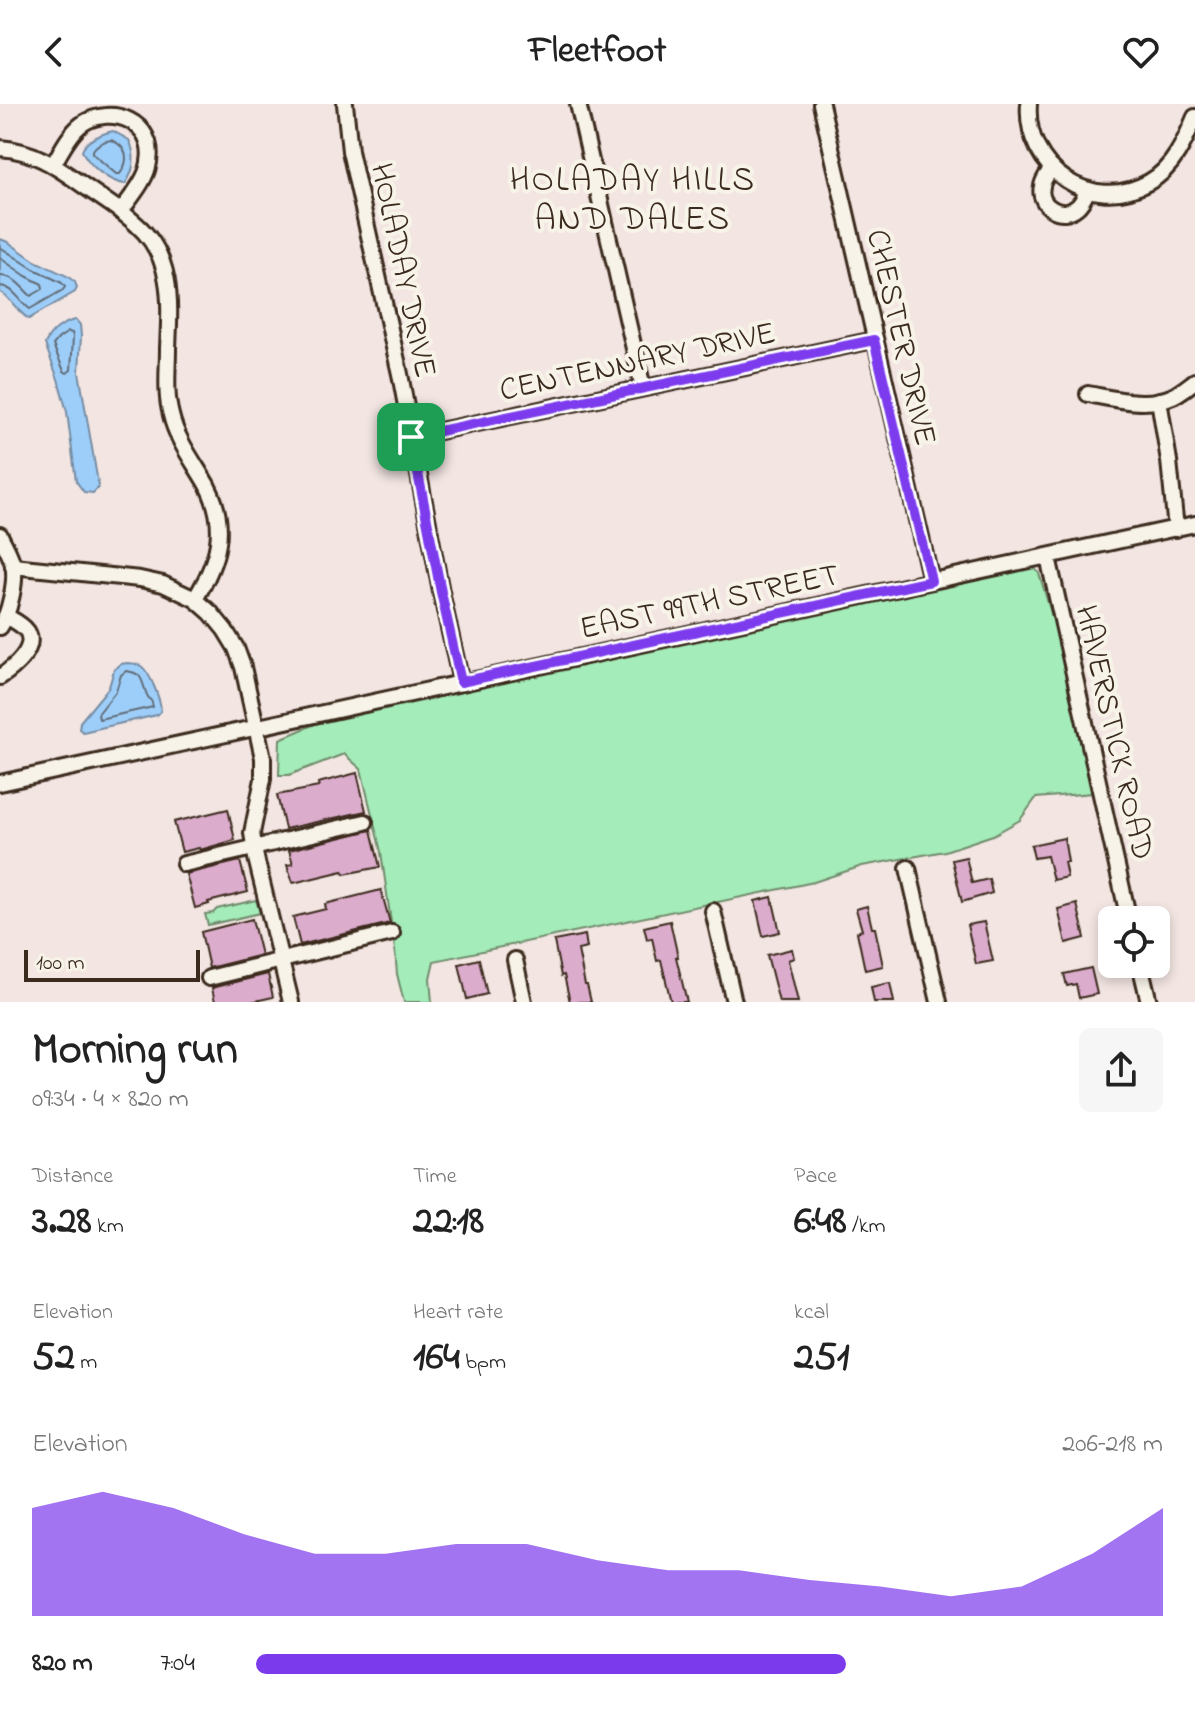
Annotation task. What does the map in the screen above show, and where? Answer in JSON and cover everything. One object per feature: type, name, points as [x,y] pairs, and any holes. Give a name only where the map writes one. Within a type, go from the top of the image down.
[{"type":"street","name":"HOLADAY DRIVE","points":[[345,104],[350,151],[400,374],[461,682]]},
{"type":"street","points":[[578,104],[643,388]]},
{"type":"street","name":"CHESTER DRIVE","points":[[821,104],[931,581]]},
{"type":"street","points":[[1029,104],[1034,143],[1052,168],[1067,181],[1088,190],[1106,193],[1122,192],[1148,183],[1169,165],[1195,117]]},
{"type":"street","points":[[1186,104],[1195,108]]},
{"type":"street","points":[[53,165],[78,126],[93,117],[111,113],[136,123],[147,138],[150,159],[147,171],[121,211]]},
{"type":"street","points":[[0,148],[30,154],[53,165],[121,211],[141,228],[165,269],[169,294],[167,376],[170,411],[180,440],[207,485],[217,511],[219,531],[216,557],[195,599]]},
{"type":"street","points":[[1052,168],[1041,192],[1045,203],[1056,211],[1074,210],[1088,190]]},
{"type":"street","name":"CENTENNARY DRIVE","points":[[411,437],[874,340]]},
{"type":"street","points":[[1088,394],[1131,401],[1159,400],[1177,394],[1195,381]]},
{"type":"street","points":[[1159,400],[1176,529]]},
{"type":"street","name":"EAST 99TH STREET","points":[[0,783],[1195,524]]},
{"type":"street","points":[[0,535],[13,566],[14,581],[5,600],[3,622],[21,625],[30,639],[19,660],[0,677]]},
{"type":"street","name":"HAVERSTICK ROAD","points":[[1048,557],[1126,906]]},
{"type":"street","points":[[13,566],[153,581],[195,599],[218,621],[236,648],[263,758],[263,779],[252,833],[291,1002]]},
{"type":"street","points":[[184,864],[365,822]]},
{"type":"street","points":[[908,868],[939,1002]]},
{"type":"street","points":[[713,911],[734,1002]]},
{"type":"street","points":[[209,978],[392,933]]},
{"type":"street","points":[[515,960],[524,1002]]},
{"type":"street","points":[[1143,978],[1149,1002]]},
{"type":"green space","points":[[1033,567],[1039,573],[1062,650],[1092,793],[1036,798],[1020,820],[993,835],[945,851],[862,866],[814,882],[434,961],[430,978],[432,1002],[404,1002],[397,974],[381,852],[361,769],[344,754],[289,775],[279,775],[280,739],[334,716]]},
{"type":"green space","points":[[256,900],[260,913],[208,925],[205,914]]},
{"type":"water","points":[[113,131],[129,140],[133,151],[133,168],[125,184],[100,172],[82,151],[90,140]]},
{"type":"water","points":[[0,239],[67,276],[75,282],[75,292],[29,319],[0,292]]},
{"type":"water","points":[[76,320],[81,336],[79,372],[98,483],[93,493],[84,492],[76,481],[67,412],[45,344],[58,328]]},
{"type":"water","points":[[127,663],[141,666],[148,674],[161,711],[157,715],[83,732],[79,729],[80,722],[109,687],[114,670]]},
{"type":"building","points":[[357,773],[366,811],[285,829],[277,795],[319,787],[318,783]]},
{"type":"building","points":[[228,809],[235,840],[182,852],[174,822]]},
{"type":"building","points":[[371,830],[380,867],[344,874],[343,871],[293,883],[287,865],[293,864],[289,850]]},
{"type":"building","points":[[1064,838],[1067,877],[1053,880],[1047,856],[1034,858],[1031,845]]},
{"type":"building","points":[[966,857],[972,883],[989,879],[992,893],[962,902],[952,860]]},
{"type":"building","points":[[240,861],[248,892],[195,908],[186,874]]},
{"type":"building","points":[[381,890],[390,923],[300,945],[293,917],[326,909],[325,904]]},
{"type":"building","points":[[772,897],[780,932],[763,936],[755,901]]},
{"type":"building","points":[[1077,904],[1085,938],[1066,943],[1058,909]]},
{"type":"building","points":[[867,906],[883,966],[865,970],[857,932],[862,930],[856,909]]},
{"type":"building","points":[[252,919],[261,955],[209,968],[201,932]]},
{"type":"building","points":[[670,921],[687,1002],[671,1002],[661,960],[657,961],[652,938],[647,939],[644,927]]},
{"type":"building","points":[[984,922],[993,961],[976,964],[967,925]]},
{"type":"building","points":[[585,935],[587,948],[578,950],[591,1002],[570,1002],[554,941]]},
{"type":"building","points":[[792,949],[794,958],[788,960],[798,1002],[779,1002],[767,955]]},
{"type":"building","points":[[479,959],[487,994],[467,999],[459,964]]},
{"type":"building","points":[[1091,968],[1097,994],[1079,998],[1076,984],[1067,986],[1064,974]]},
{"type":"building","points":[[268,974],[273,997],[251,1002],[215,1002],[212,988]]},
{"type":"building","points":[[890,983],[894,1002],[874,1002],[871,987]]},
{"type":"district","name":"HOLADAY HILLS AND DALES","points":[[633,198]]},
{"type":"route","points":[[874,340],[931,581],[461,682],[411,437],[874,340]]}]
